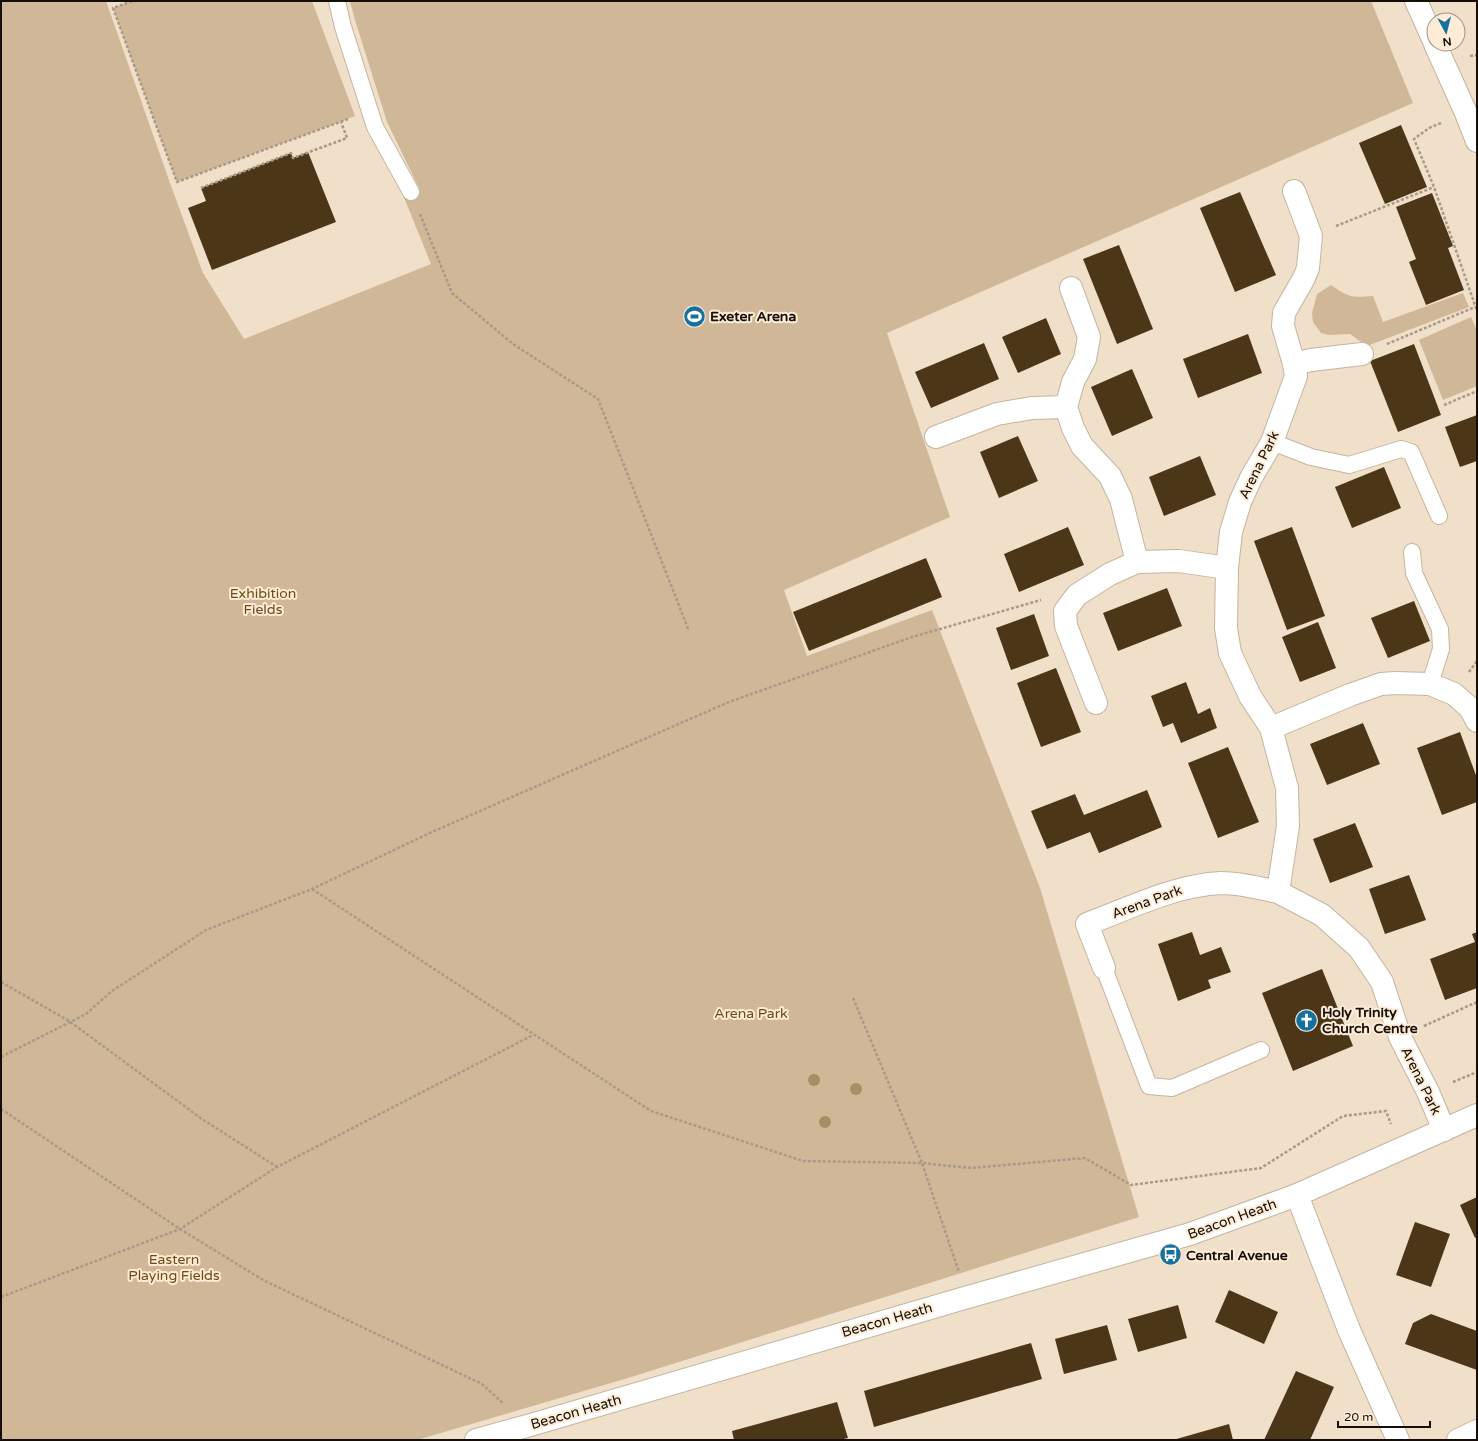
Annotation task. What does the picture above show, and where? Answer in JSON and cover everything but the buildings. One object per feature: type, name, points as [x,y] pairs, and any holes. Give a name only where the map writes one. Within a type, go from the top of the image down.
[{"type":"street","points":[[1416,1],[1426,23]]},
{"type":"street","points":[[1439,52],[1477,141]]},
{"type":"street","name":"Arena Park","points":[[1278,892],[1288,826],[1287,788],[1271,728],[1250,696],[1230,653],[1226,628],[1227,568],[1231,532],[1240,502],[1251,478],[1272,442],[1296,376],[1283,326],[1284,313],[1308,268],[1311,236],[1294,191]]},
{"type":"street","points":[[1071,288],[1089,337],[1085,359],[1073,382],[1066,407],[1073,428],[1082,446],[1110,476],[1121,499],[1138,562]]},
{"type":"street","points":[[1294,364],[1311,360],[1362,354]]},
{"type":"street","points":[[936,437],[997,414],[1032,408],[1066,407]]},
{"type":"street","points":[[1096,703],[1066,626],[1065,611],[1077,595],[1110,574],[1138,562],[1179,561],[1227,568]]},
{"type":"street","points":[[1271,728],[1350,695],[1381,684],[1407,682],[1430,684],[1454,694],[1470,708],[1477,721]]},
{"type":"street","name":"Arena Park","points":[[1104,968],[1088,924],[1183,888],[1222,883],[1255,886],[1278,892],[1322,915],[1359,948],[1382,982],[1400,1037],[1428,1092],[1444,1130]]},
{"type":"street","name":"Beacon Heath","points":[[477,1440],[1190,1234],[1297,1195],[1477,1115]]},
{"type":"street","points":[[1297,1195],[1349,1330],[1398,1440]]},
{"type":"street","points":[[1458,1440],[1477,1431]]},
{"type":"lane","points":[[337,1],[343,27],[375,127],[411,192]]},
{"type":"lane","points":[[1272,442],[1311,457],[1349,465],[1401,449],[1412,452],[1439,516]]},
{"type":"lane","points":[[1412,552],[1414,573],[1440,630],[1440,649],[1430,684]]},
{"type":"lane","points":[[1104,968],[1149,1086],[1172,1088],[1261,1050]]},
{"type":"path","points":[[132,1],[113,8],[177,182],[355,116]]},
{"type":"path","points":[[1466,113],[1429,128],[1414,139],[1434,187],[1477,311]]},
{"type":"path","points":[[201,188],[290,153],[293,158],[347,138],[341,122]]},
{"type":"path","points":[[1311,236],[1434,187]]},
{"type":"path","points":[[411,192],[452,293],[513,344],[598,399],[689,631]]},
{"type":"path","points":[[1362,354],[1475,307]]},
{"type":"path","points":[[1444,405],[1477,391]]},
{"type":"path","points":[[1,1057],[69,1021],[86,1014],[112,991],[206,930],[312,889],[434,831],[729,702],[912,637],[1037,600],[1077,595]]},
{"type":"path","points":[[312,889],[651,1111],[803,1161],[922,1163],[971,1168],[1085,1158],[1131,1185],[1261,1168],[1342,1116],[1386,1110],[1400,1149]]},
{"type":"path","points":[[1,982],[69,1021],[202,1119],[277,1167]]},
{"type":"path","points":[[853,998],[922,1163],[968,1297]]},
{"type":"path","points":[[1400,1037],[1477,1002]]},
{"type":"path","points":[[1,1297],[180,1229],[277,1167],[534,1035]]},
{"type":"path","points":[[1,1109],[180,1229],[263,1280],[482,1384],[528,1426]]},
{"type":"green space","points":[[1,1],[106,1],[203,273],[244,339],[431,264],[403,195],[419,188],[387,122],[350,1],[1371,1],[1413,103],[887,333],[950,517],[784,590],[807,656],[932,610],[1040,888],[1139,1217],[628,1378],[417,1440],[1,1440]]},
{"type":"green space","points":[[132,1],[312,1],[355,116],[177,182],[113,8]]},
{"type":"green space","points":[[1331,285],[1350,296],[1373,296],[1383,322],[1463,293],[1469,307],[1367,346],[1350,334],[1329,335],[1321,333],[1313,322],[1312,313],[1317,294]]},
{"type":"green space","points":[[1471,317],[1477,331],[1477,386],[1443,400],[1419,340]]},
{"type":"place","name":"Exeter Arena","points":[[695,316]]},
{"type":"place","name":"Holy Trinity Church Centre","points":[[1307,1020]]},
{"type":"place","name":"Central Avenue","points":[[1171,1255]]},
{"type":"park label","name":"Exhibition Fields","points":[[263,602]]},
{"type":"park label","name":"Eastern Playing Fields","points":[[174,1268]]}]
